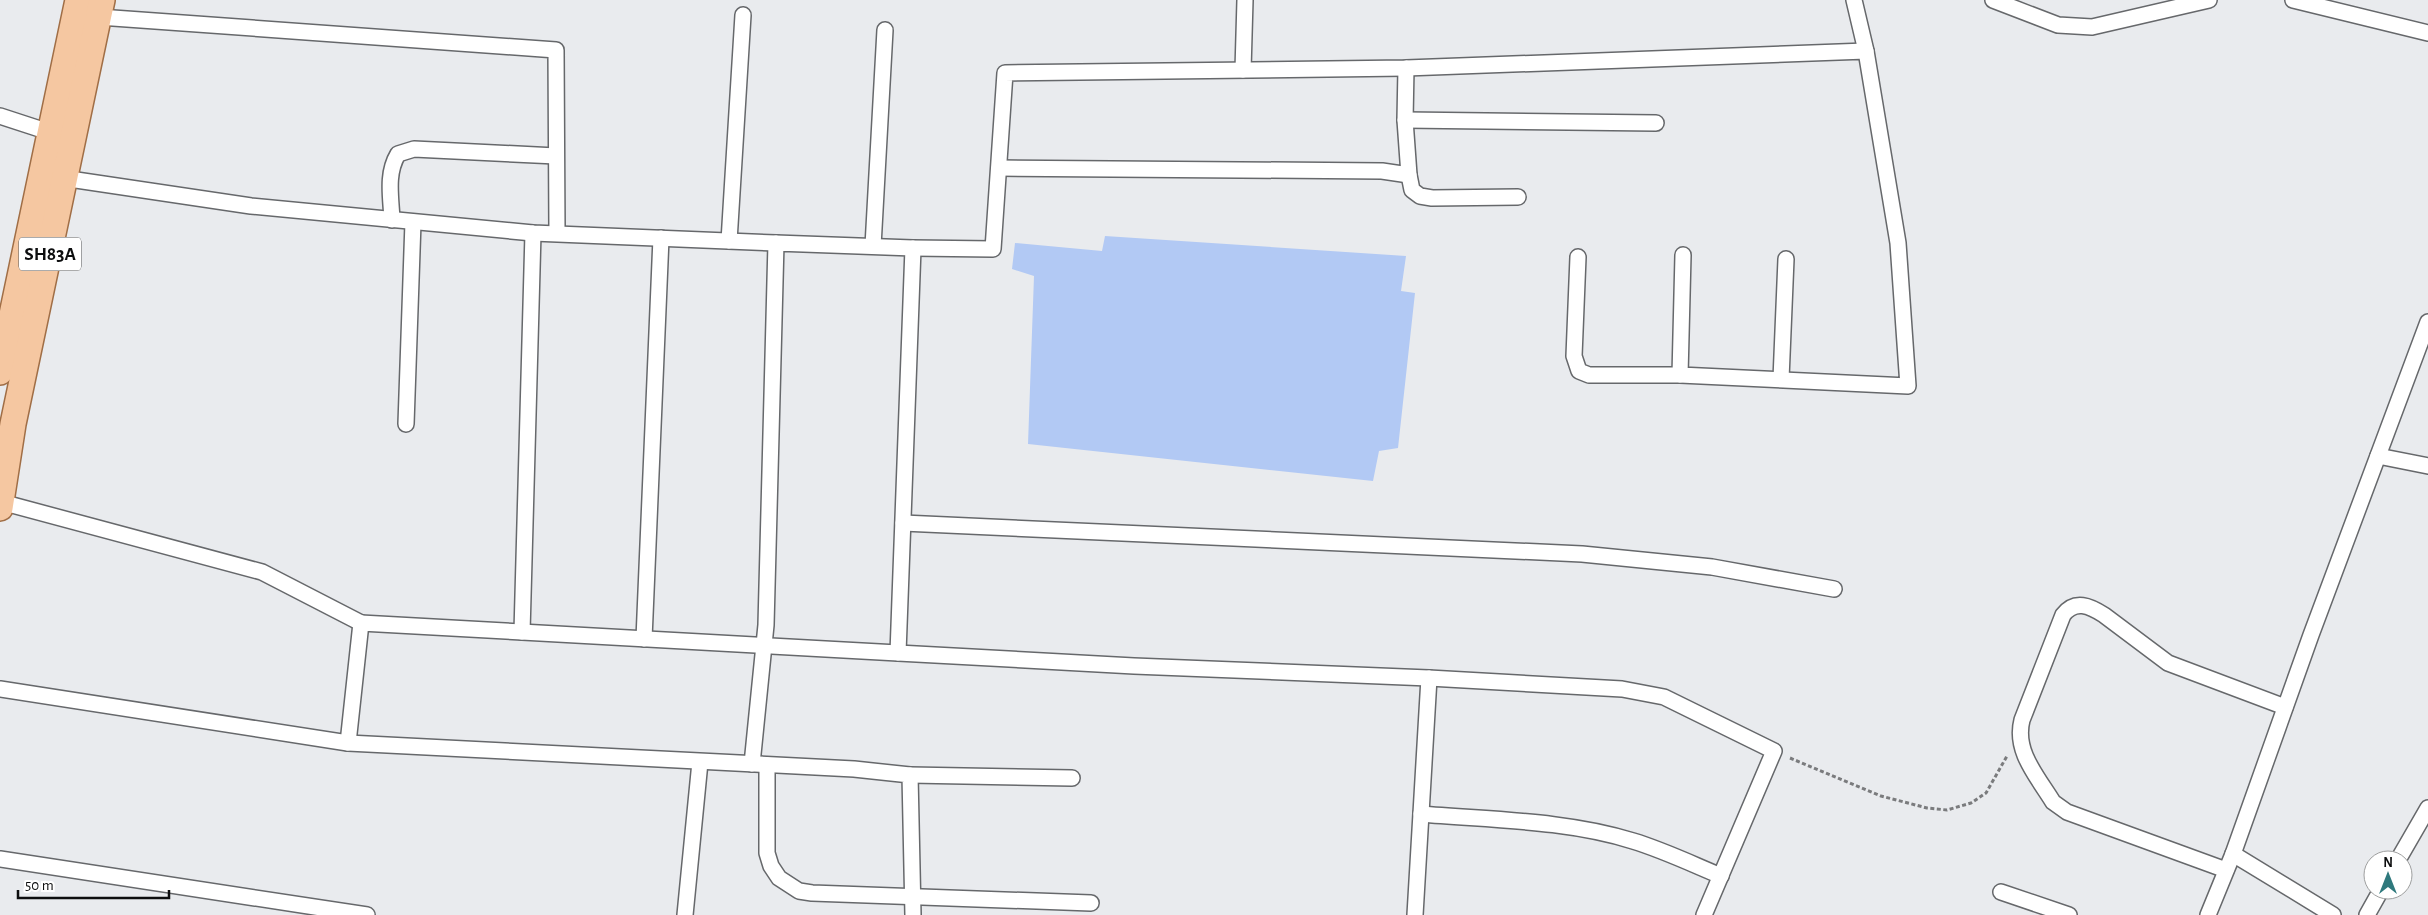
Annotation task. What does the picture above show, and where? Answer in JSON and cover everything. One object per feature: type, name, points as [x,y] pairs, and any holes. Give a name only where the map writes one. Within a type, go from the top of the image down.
[{"type":"main road","name":"SH83A","points":[[0,372],[78,0]]},
{"type":"main road","name":"SH83A","points":[[0,505],[13,424],[66,178],[100,8]]},
{"type":"street","points":[[1243,70],[1245,0]]},
{"type":"street","points":[[1578,257],[1574,356],[1579,371],[1589,375],[1680,375],[1908,386],[1898,243],[1866,51],[1854,0]]},
{"type":"street","points":[[1994,0],[2058,25],[2092,27],[2209,0]]},
{"type":"street","points":[[2293,0],[2428,33]]},
{"type":"street","points":[[100,8],[556,50],[557,233]]},
{"type":"street","points":[[729,241],[743,15]]},
{"type":"street","points":[[873,246],[886,30]]},
{"type":"street","points":[[40,176],[66,178],[251,206],[533,233],[913,248],[993,249],[1005,73],[1406,68],[1866,51]]},
{"type":"street","points":[[1406,68],[1405,120],[1412,190],[1420,196],[1432,198],[1518,197]]},
{"type":"street","points":[[0,116],[49,132]]},
{"type":"street","points":[[1405,120],[1656,123]]},
{"type":"street","points":[[392,220],[390,186],[392,165],[398,154],[414,149],[556,156]]},
{"type":"street","points":[[998,168],[1382,171],[1409,174]]},
{"type":"street","points":[[406,424],[413,222]]},
{"type":"street","points":[[522,632],[533,233]]},
{"type":"street","points":[[644,639],[661,238]]},
{"type":"street","points":[[776,243],[759,764],[767,853],[771,866],[779,878],[799,891],[812,893],[1091,904]]},
{"type":"street","points":[[898,653],[913,248]]},
{"type":"street","points":[[1680,375],[1683,255]]},
{"type":"street","points":[[1781,379],[1786,259]]},
{"type":"street","points":[[2208,915],[2428,322]]},
{"type":"street","points":[[2378,456],[2428,466]]},
{"type":"street","points":[[0,505],[262,572],[361,623],[1134,666],[1428,678],[1622,690],[1664,697],[1774,751],[1704,915]]},
{"type":"street","points":[[903,523],[1582,554],[1712,567],[1834,589]]},
{"type":"street","points":[[2226,870],[2067,812],[2059,807],[2053,802],[2025,758],[2019,732],[2064,615],[2069,608],[2076,606],[2093,608],[2168,663],[2285,707]]},
{"type":"street","points":[[348,743],[361,623]]},
{"type":"street","points":[[1415,915],[1428,678]]},
{"type":"street","points":[[0,689],[348,743],[759,764],[910,775],[1072,778]]},
{"type":"street","points":[[685,915],[700,762]]},
{"type":"street","points":[[910,775],[913,915]]},
{"type":"street","points":[[2404,850],[2428,808]]},
{"type":"street","points":[[1421,814],[1567,827],[1601,833],[1632,841],[1721,876]]},
{"type":"street","points":[[2232,854],[2333,915]]},
{"type":"street","points":[[0,859],[367,915]]},
{"type":"street","points":[[2002,892],[2069,915]]},
{"type":"street","points":[[2367,915],[2375,900]]},
{"type":"path","points":[[1774,751],[1881,796],[1927,808],[1947,810],[1971,803],[1986,793],[2019,732]]},
{"type":"building","points":[[1105,236],[1406,256],[1401,291],[1415,293],[1398,448],[1379,451],[1373,481],[1028,444],[1034,276],[1012,269],[1015,243],[1102,251]]}]
